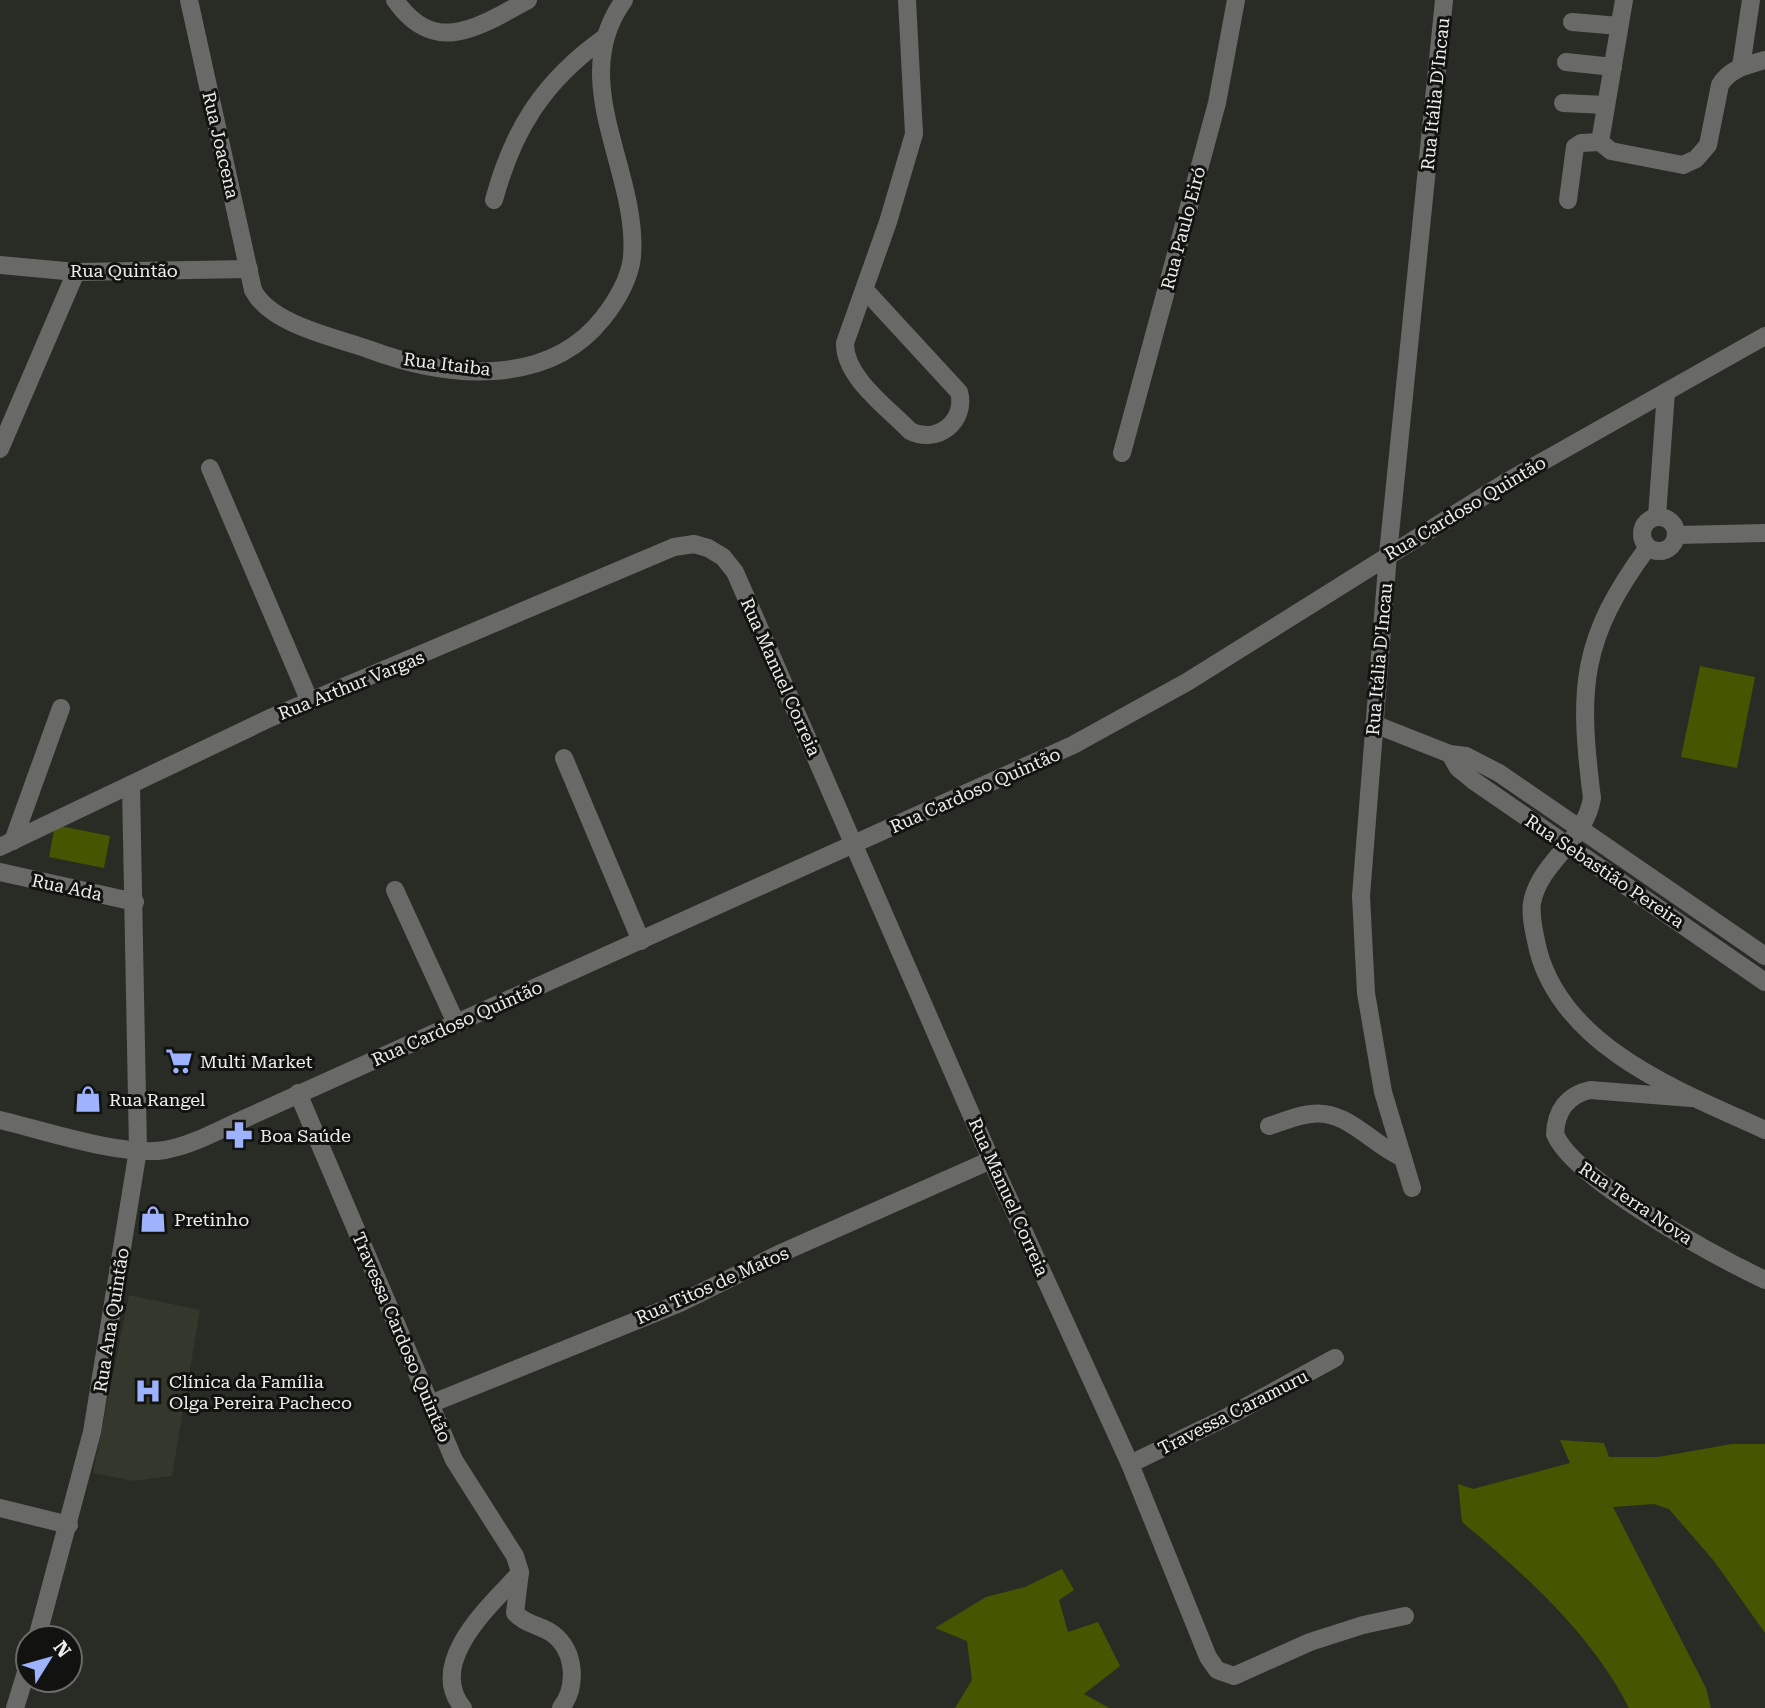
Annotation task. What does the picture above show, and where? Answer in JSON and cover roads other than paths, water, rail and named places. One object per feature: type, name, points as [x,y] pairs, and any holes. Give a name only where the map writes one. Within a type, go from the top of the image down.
[{"type":"street","name":"Rua Joacena","points":[[189,0],[253,290]]},
{"type":"street","points":[[395,0],[405,15],[422,28],[446,33],[477,28],[528,0]]},
{"type":"street","name":"Rua Itaiba","points":[[253,290],[266,310],[279,317],[386,356],[445,367],[493,371],[534,367],[561,356],[589,336],[612,307],[632,259],[632,232],[606,118],[601,75],[604,38],[624,0]]},
{"type":"street","points":[[865,290],[959,392],[962,405],[957,419],[933,435],[919,436],[910,431],[846,360],[845,343],[865,290],[914,134],[908,0]]},
{"type":"street","name":"Rua Paulo Eiró","points":[[1122,453],[1217,103],[1236,0]]},
{"type":"street","name":"Rua Itália D'Incau","points":[[1412,1188],[1383,1092],[1366,993],[1361,896],[1388,554],[1444,0]]},
{"type":"street","points":[[1600,142],[1624,0]]},
{"type":"street","points":[[1741,67],[1751,0]]},
{"type":"street","points":[[1572,22],[1619,26]]},
{"type":"street","points":[[494,200],[509,152],[528,116],[565,68],[604,38]]},
{"type":"street","points":[[1568,200],[1573,152],[1581,143],[1600,142],[1611,151],[1683,165],[1696,159],[1708,145],[1720,85],[1729,73],[1765,60]]},
{"type":"street","points":[[1566,61],[1613,67]]},
{"type":"street","points":[[1563,103],[1606,105]]},
{"type":"street","name":"Rua Quintão","points":[[0,265],[76,272],[249,269]]},
{"type":"street","points":[[0,449],[76,272]]},
{"type":"street","name":"Rua Cardoso Quintão","points":[[0,1120],[138,1150],[164,1150],[191,1142],[1073,745],[1187,682],[1508,481],[1765,336]]},
{"type":"street","points":[[1657,516],[1666,392]]},
{"type":"street","points":[[210,468],[310,702]]},
{"type":"street","points":[[1657,516],[1671,521],[1676,535]]},
{"type":"street","points":[[1648,547],[1642,536],[1643,529],[1646,523],[1657,516]]},
{"type":"street","points":[[1676,535],[1765,533]]},
{"type":"street","points":[[1648,547],[1667,550],[1676,535]]},
{"type":"street","name":"Rua Arthur Vargas","points":[[7,844],[310,702],[674,547],[694,544],[708,548]]},
{"type":"street","points":[[1648,547],[1628,575],[1601,626],[1588,662],[1584,718],[1592,798],[1590,813],[1569,847],[1539,883],[1532,903],[1534,932],[1543,968],[1560,998],[1605,1045],[1695,1098],[1765,1130]]},
{"type":"street","name":"Rua Manuel Correia","points":[[708,548],[723,557],[735,572],[991,1160],[1130,1464],[1208,1657],[1217,1670],[1226,1675],[1244,1674],[1290,1650],[1363,1625],[1405,1616]]},
{"type":"street","points":[[7,844],[61,708]]},
{"type":"street","name":"Rua Sebastião Pereira","points":[[1374,724],[1450,754],[1479,761],[1765,956]]},
{"type":"street","name":"Rua Sebastião Pereira","points":[[1450,754],[1458,768],[1475,781],[1765,982]]},
{"type":"street","points":[[564,758],[641,941]]},
{"type":"street","name":"Rua Ana Quintão","points":[[41,1624],[69,1525],[103,1379],[138,1150],[131,786]]},
{"type":"street","name":"Rua Ada","points":[[0,872],[135,902]]},
{"type":"street","points":[[396,890],[456,1023]]},
{"type":"street","name":"Rua Terra Nova","points":[[1695,1098],[1590,1090],[1576,1093],[1560,1111],[1555,1134],[1569,1158],[1636,1206],[1707,1252],[1765,1280]]},
{"type":"street","name":"Travessa Cardoso Quintão","points":[[298,1093],[453,1460],[489,1520],[504,1536],[520,1572]]},
{"type":"street","points":[[1269,1126],[1310,1114],[1330,1114],[1348,1122],[1381,1149],[1403,1158]]},
{"type":"street","name":"Rua Titos de Matos","points":[[430,1404],[680,1303],[779,1254],[991,1160]]},
{"type":"street","name":"Travessa Caramuru","points":[[1130,1464],[1229,1416],[1335,1358]]},
{"type":"street","points":[[0,1508],[69,1525]]},
{"type":"street","points":[[463,1708],[457,1701],[453,1676],[456,1654],[464,1637],[520,1572]]},
{"type":"street","points":[[520,1572],[515,1613],[524,1621],[553,1634],[566,1651],[573,1669],[569,1697],[561,1708]]},
{"type":"place","name":"Multi Market","points":[[179,1061]]},
{"type":"place","name":"Rua Rangel","points":[[88,1099]]},
{"type":"place","name":"Boa Saúde","points":[[239,1135]]},
{"type":"place","name":"Pretinho","points":[[153,1219]]},
{"type":"place","name":"Clínica da Família Olga Pereira Pacheco","points":[[148,1391]]}]
